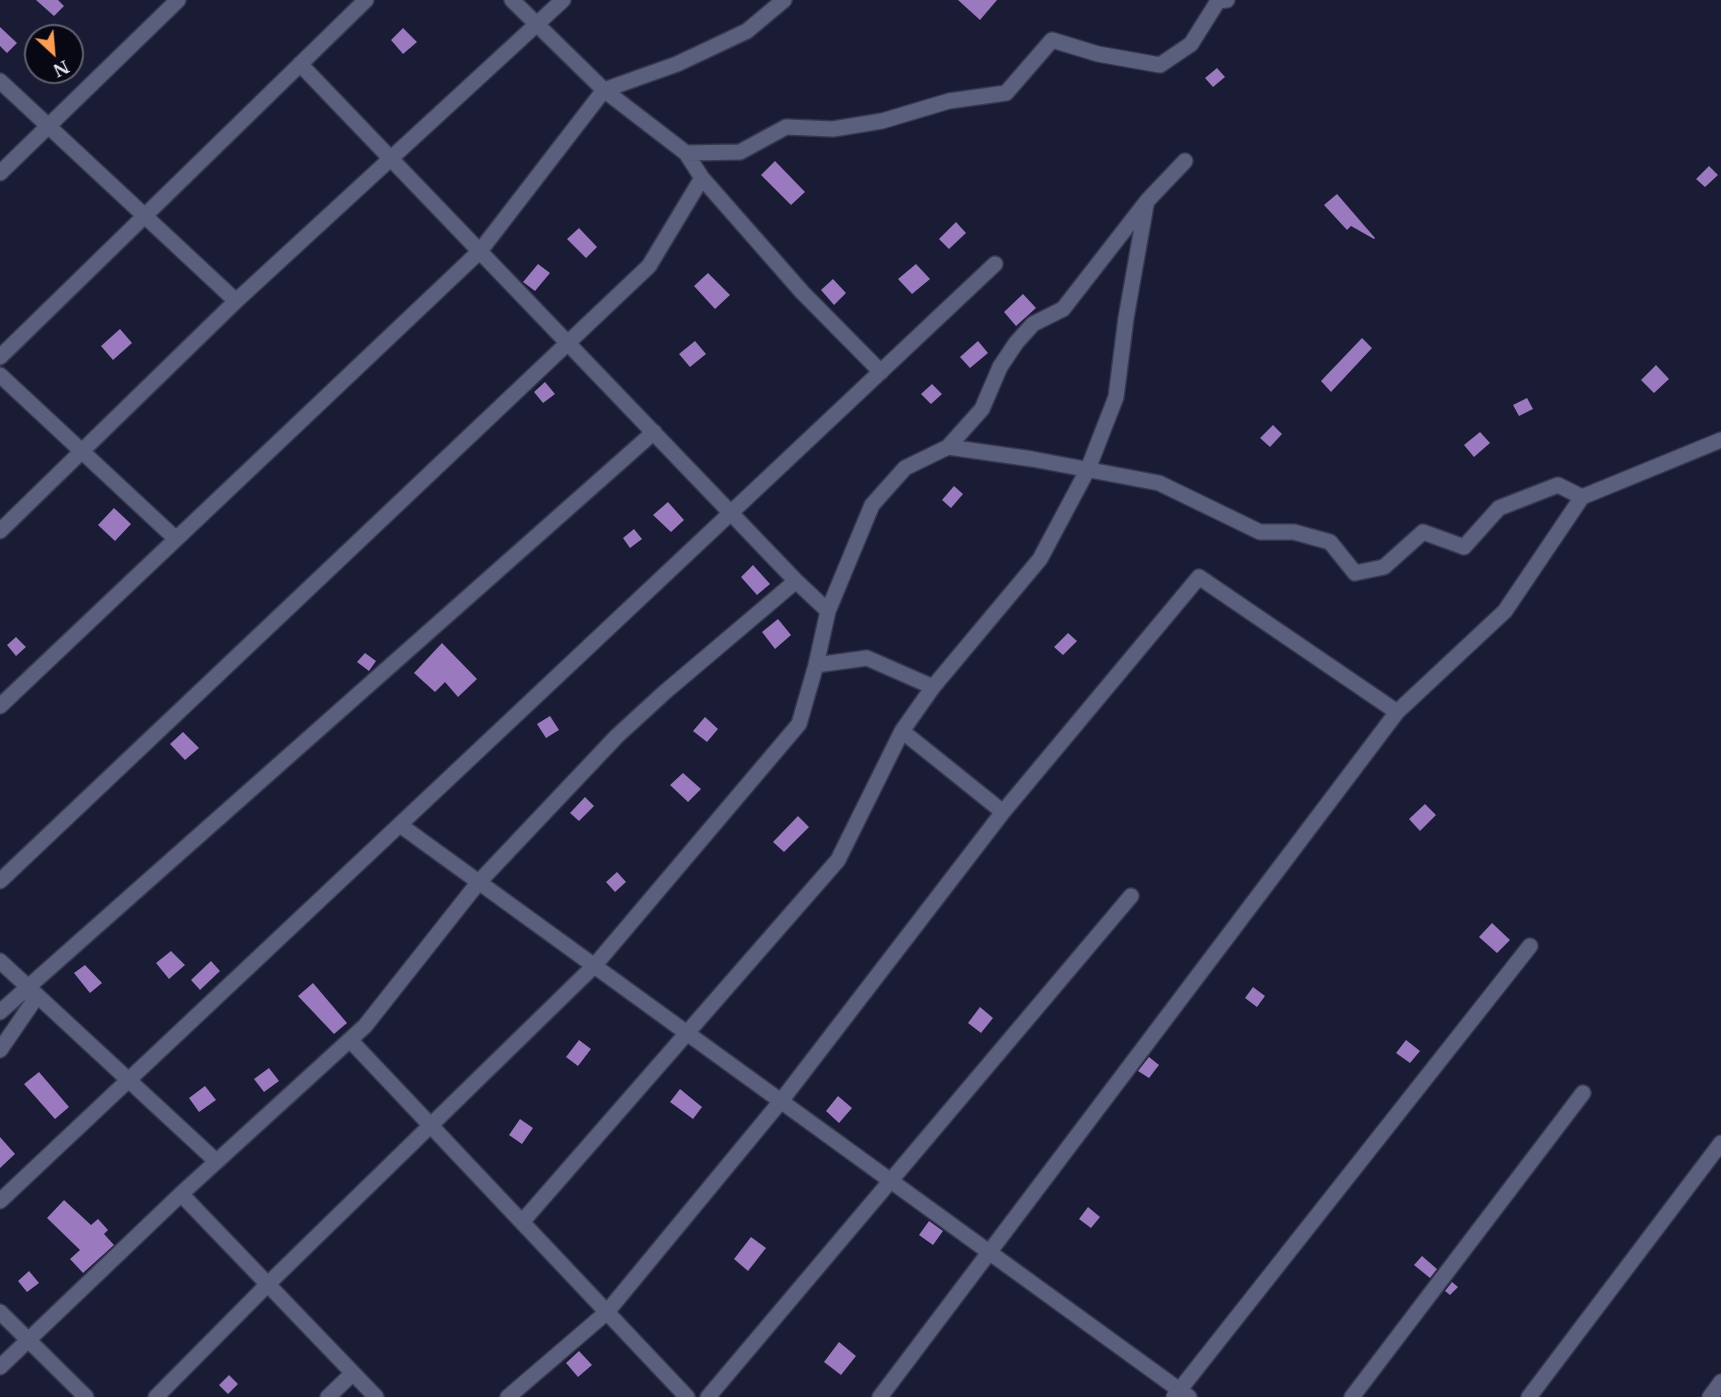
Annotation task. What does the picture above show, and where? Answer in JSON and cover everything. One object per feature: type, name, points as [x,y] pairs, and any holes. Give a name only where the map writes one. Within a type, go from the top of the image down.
[{"type":"street","points":[[0,173],[178,0]]},
{"type":"street","points":[[0,357],[366,0]]},
{"type":"street","points":[[512,0],[604,90],[686,153],[702,178],[802,292],[881,372]]},
{"type":"street","points":[[0,531],[84,453],[236,301],[563,0]]},
{"type":"street","points":[[0,706],[480,251],[604,90],[677,64],[747,31],[784,0]]},
{"type":"street","points":[[686,153],[740,152],[786,127],[833,129],[882,121],[949,101],[1006,93],[1052,39],[1098,54],[1160,65],[1191,44],[1218,1],[1227,0]]},
{"type":"street","points":[[300,64],[796,581],[828,611]]},
{"type":"street","points":[[0,81],[236,301]]},
{"type":"street","points":[[156,1397],[267,1284],[595,965],[799,724],[816,665],[828,611],[872,505],[905,468],[948,447],[982,408],[1000,367],[1016,343],[1033,324],[1063,309],[1147,201],[1185,161]]},
{"type":"street","points":[[0,882],[649,266],[702,178]]},
{"type":"street","points":[[522,1222],[838,860],[902,731],[933,687],[1040,559],[1088,469],[1116,397],[1126,318],[1147,201]]},
{"type":"street","points":[[0,1201],[995,264]]},
{"type":"street","points":[[0,375],[177,539]]},
{"type":"street","points":[[0,1012],[32,991],[654,432]]},
{"type":"street","points":[[880,1397],[1397,712],[1505,611],[1582,497],[1721,440]]},
{"type":"street","points":[[948,447],[1088,469],[1159,483],[1260,532],[1294,532],[1330,542],[1355,573],[1384,567],[1423,532],[1464,547],[1499,508],[1558,485],[1582,497]]},
{"type":"street","points":[[508,1397],[607,1312],[781,1101],[1003,812],[1199,577],[1397,712]]},
{"type":"street","points":[[0,1367],[216,1161],[365,1026],[478,883],[617,736],[664,692],[796,581]]},
{"type":"street","points":[[816,665],[867,658],[933,687]]},
{"type":"street","points":[[902,731],[1003,812]]},
{"type":"street","points":[[400,825],[989,1252],[1181,1395],[1530,946]]},
{"type":"street","points":[[708,1397],[1131,896]]},
{"type":"street","points":[[0,961],[216,1161]]},
{"type":"street","points":[[0,1050],[32,991]]},
{"type":"street","points":[[350,1040],[687,1397]]},
{"type":"street","points":[[1352,1397],[1583,1093]]},
{"type":"street","points":[[1529,1397],[1721,1143]]},
{"type":"street","points":[[181,1194],[376,1397]]},
{"type":"street","points":[[0,1312],[86,1397]]},
{"type":"street","points":[[328,1397],[353,1373]]},
{"type":"street","points":[[1710,1397],[1721,1382]]},
{"type":"building","points":[[36,0],[58,0],[64,6],[54,16]]},
{"type":"building","points":[[958,0],[997,0],[980,20]]},
{"type":"building","points":[[0,27],[17,43],[7,53],[0,46]]},
{"type":"building","points":[[403,28],[417,42],[403,54],[391,40]]},
{"type":"building","points":[[1217,68],[1225,77],[1213,87],[1205,78]]},
{"type":"building","points":[[775,161],[805,192],[791,205],[761,175]]},
{"type":"building","points":[[1709,166],[1718,175],[1705,187],[1696,179]]},
{"type":"building","points":[[1337,194],[1374,239],[1351,226],[1347,230],[1324,205]]},
{"type":"building","points":[[956,222],[966,233],[949,249],[939,239]]},
{"type":"building","points":[[579,228],[597,247],[586,258],[567,239]]},
{"type":"building","points":[[538,264],[550,273],[535,291],[523,282]]},
{"type":"building","points":[[916,264],[930,279],[912,294],[898,279]]},
{"type":"building","points":[[708,273],[730,295],[715,309],[694,286]]},
{"type":"building","points":[[833,279],[846,293],[834,305],[821,290]]},
{"type":"building","points":[[1023,294],[1036,308],[1016,326],[1004,312]]},
{"type":"building","points":[[120,329],[132,343],[113,360],[101,346]]},
{"type":"building","points":[[1362,338],[1372,348],[1331,392],[1321,381]]},
{"type":"building","points":[[695,341],[706,354],[690,367],[679,354]]},
{"type":"building","points":[[978,341],[988,353],[970,368],[960,357]]},
{"type":"building","points":[[1656,365],[1669,379],[1654,393],[1641,380]]},
{"type":"building","points":[[545,382],[555,394],[543,403],[534,392]]},
{"type":"building","points":[[932,384],[942,394],[931,404],[921,394]]},
{"type":"building","points":[[1527,398],[1533,409],[1519,416],[1513,405]]},
{"type":"building","points":[[1273,425],[1282,434],[1270,447],[1260,438]]},
{"type":"building","points":[[1480,432],[1490,443],[1474,457],[1464,445]]},
{"type":"building","points":[[954,486],[963,494],[951,508],[942,500]]},
{"type":"building","points":[[668,502],[684,520],[671,532],[653,515]]},
{"type":"building","points":[[114,508],[131,524],[115,541],[98,525]]},
{"type":"building","points":[[634,529],[642,539],[630,548],[623,538]]},
{"type":"building","points":[[753,565],[770,584],[757,595],[741,577]]},
{"type":"building","points":[[778,619],[791,635],[775,649],[762,632]]},
{"type":"building","points":[[1068,633],[1077,641],[1063,655],[1054,647]]},
{"type":"building","points":[[16,637],[26,647],[16,656],[7,645]]},
{"type":"building","points":[[442,643],[477,679],[458,697],[445,682],[435,692],[414,673]]},
{"type":"building","points":[[365,653],[376,661],[369,671],[357,662]]},
{"type":"building","points":[[550,716],[559,730],[546,738],[537,724]]},
{"type":"building","points":[[705,717],[718,729],[707,742],[693,731]]},
{"type":"building","points":[[183,732],[199,748],[185,760],[170,744]]},
{"type":"building","points":[[683,773],[701,789],[688,802],[670,785]]},
{"type":"building","points":[[585,797],[594,806],[579,821],[570,813]]},
{"type":"building","points":[[1425,804],[1436,815],[1420,831],[1409,819]]},
{"type":"building","points":[[798,816],[809,827],[784,852],[773,842]]},
{"type":"building","points":[[617,872],[626,882],[615,892],[606,882]]},
{"type":"building","points":[[1492,923],[1510,940],[1497,953],[1479,937]]},
{"type":"building","points":[[171,951],[185,965],[169,979],[156,963]]},
{"type":"building","points":[[211,961],[220,971],[200,990],[191,980]]},
{"type":"building","points":[[85,965],[102,983],[90,993],[74,973]]},
{"type":"building","points":[[313,983],[347,1023],[334,1034],[298,996]]},
{"type":"building","points":[[1253,987],[1265,996],[1257,1007],[1245,998]]},
{"type":"building","points":[[980,1007],[993,1018],[981,1033],[968,1023]]},
{"type":"building","points":[[579,1040],[591,1049],[578,1066],[566,1057]]},
{"type":"building","points":[[1406,1040],[1420,1051],[1410,1063],[1396,1053]]},
{"type":"building","points":[[1149,1057],[1159,1065],[1149,1078],[1138,1071]]},
{"type":"building","points":[[269,1068],[279,1081],[264,1092],[254,1079]]},
{"type":"building","points":[[39,1072],[69,1107],[55,1119],[24,1084]]},
{"type":"building","points":[[205,1086],[216,1100],[199,1112],[189,1098]]},
{"type":"building","points":[[680,1089],[702,1107],[693,1119],[670,1102]]},
{"type":"building","points":[[838,1096],[852,1108],[839,1123],[826,1111]]},
{"type":"building","points":[[520,1119],[533,1128],[522,1144],[509,1135]]},
{"type":"building","points":[[0,1137],[15,1154],[0,1168]]},
{"type":"building","points":[[64,1200],[91,1225],[98,1219],[108,1230],[104,1234],[114,1245],[83,1273],[70,1259],[80,1250],[47,1218]]},
{"type":"building","points":[[1088,1207],[1100,1217],[1091,1228],[1079,1219]]},
{"type":"building","points":[[929,1221],[943,1231],[933,1245],[919,1235]]},
{"type":"building","points":[[751,1237],[766,1248],[748,1271],[734,1259]]},
{"type":"building","points":[[1422,1256],[1437,1269],[1430,1278],[1414,1265]]},
{"type":"building","points":[[29,1271],[39,1283],[27,1292],[18,1281]]},
{"type":"building","points":[[1452,1282],[1458,1287],[1450,1295],[1445,1291]]},
{"type":"building","points":[[839,1342],[856,1356],[841,1375],[824,1362]]},
{"type":"building","points":[[579,1351],[592,1365],[578,1377],[566,1363]]},
{"type":"building","points":[[229,1375],[238,1384],[228,1394],[219,1385]]}]
